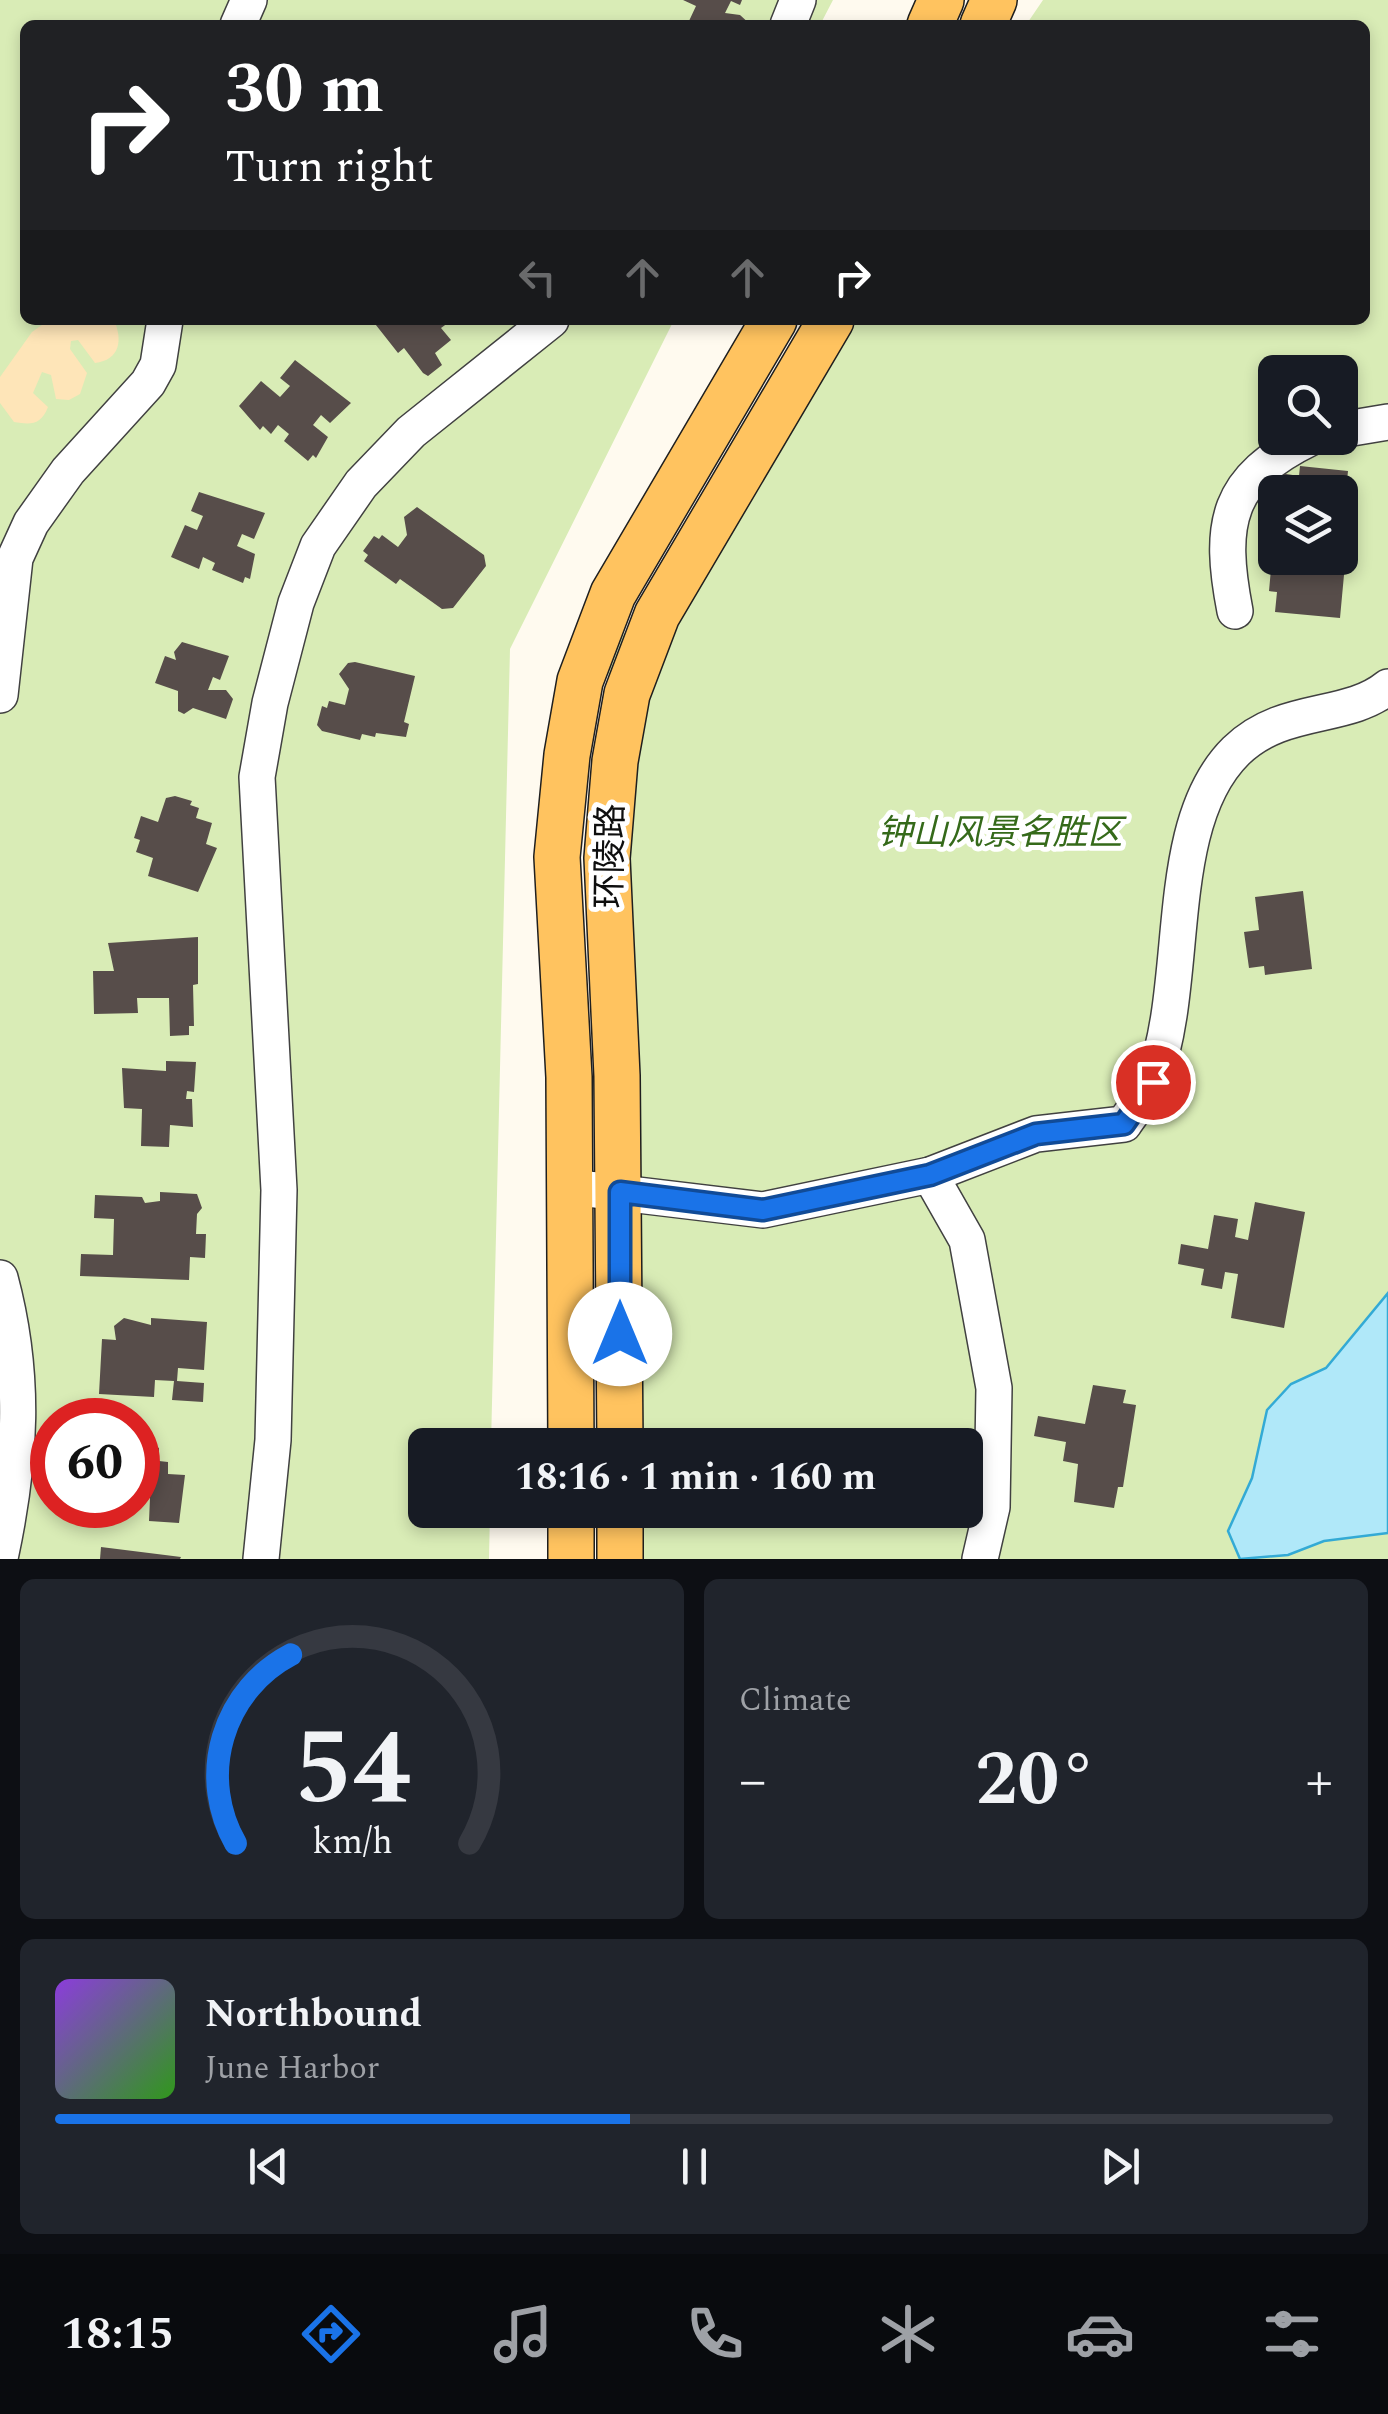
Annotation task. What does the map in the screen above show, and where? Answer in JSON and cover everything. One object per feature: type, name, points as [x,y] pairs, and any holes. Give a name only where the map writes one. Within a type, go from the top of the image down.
[{"type":"main road","name":"环陵路","points":[[571,1428],[571,1187],[558,857],[580,681],[613,594],[771,325]]},
{"type":"main road","name":"环陵路","points":[[620,1428],[620,1192],[606,858],[615,761],[628,694],[657,615],[828,325]]},
{"type":"main road","points":[[571,1528],[571,1559]]},
{"type":"main road","points":[[620,1528],[620,1559]]},
{"type":"lane","points":[[0,695],[16,558],[31,524],[68,471],[148,383],[158,366],[164,325]]},
{"type":"lane","points":[[261,1559],[274,1440],[279,1190],[257,777],[270,703],[296,602],[318,546],[361,484],[411,432],[545,325]]},
{"type":"lane","points":[[1358,427],[1388,422]]},
{"type":"lane","points":[[1235,610],[1226,566],[1233,505],[1252,474],[1283,455]]},
{"type":"lane","points":[[571,1187],[763,1210],[930,1175],[1036,1134],[1124,1124],[1153,1082],[1170,1006],[1194,817],[1211,780],[1238,748],[1278,722],[1372,700],[1388,687]]},
{"type":"lane","points":[[930,1175],[967,1240],[994,1388],[992,1507],[980,1559]]},
{"type":"lane","points":[[0,1278],[20,1376],[14,1493],[0,1558]]},
{"type":"green space","points":[[0,0],[833,0],[823,20],[20,20],[20,325],[672,325],[510,649],[491,1428],[408,1428],[408,1528],[490,1528],[489,1559],[0,1559]]},
{"type":"green space","name":"钟山风景名胜区","points":[[1043,0],[1388,0],[1388,1559],[615,1559],[616,1528],[983,1528],[983,1428],[618,1428],[608,658],[828,325],[1370,325],[1370,20],[1029,20]]},
{"type":"sand","points":[[42,325],[115,325],[119,342],[110,358],[95,363],[78,340],[71,341],[70,349],[87,373],[80,394],[69,400],[56,399],[51,375],[42,372],[33,393],[48,407],[45,413],[35,422],[14,422],[0,403],[0,377],[32,332]]},
{"type":"water","points":[[1388,1293],[1388,1533],[1324,1541],[1288,1555],[1240,1559],[1228,1531],[1252,1478],[1267,1410],[1291,1384],[1326,1368]]},
{"type":"building","points":[[683,0],[742,0],[740,5],[731,1],[725,13],[746,20],[689,20],[696,6]]},
{"type":"building","points":[[376,325],[445,325],[441,328],[451,340],[435,353],[442,365],[428,376],[404,348],[398,353]]},
{"type":"building","points":[[295,360],[351,403],[330,423],[321,415],[313,425],[328,437],[316,458],[313,455],[308,461],[284,441],[289,434],[278,425],[271,434],[263,426],[260,430],[239,406],[261,381],[280,397],[290,386],[280,378]]},
{"type":"building","points":[[1300,466],[1348,471],[1348,475],[1299,475]]},
{"type":"building","points":[[199,492],[265,513],[254,539],[242,534],[237,546],[255,554],[250,579],[245,577],[243,583],[212,570],[215,563],[203,557],[199,569],[171,557],[185,525],[197,530],[203,516],[191,511]]},
{"type":"building","points":[[417,507],[484,555],[486,566],[453,608],[442,609],[400,579],[396,584],[364,561],[368,555],[363,551],[374,536],[379,539],[382,535],[398,547],[407,535],[404,517]]},
{"type":"building","points":[[1270,575],[1344,575],[1340,618],[1275,612],[1277,592],[1269,591]]},
{"type":"building","points":[[182,642],[229,656],[220,680],[213,677],[208,690],[226,690],[233,699],[226,719],[193,708],[184,714],[178,711],[178,691],[155,683],[165,656],[176,660],[174,652]]},
{"type":"building","points":[[348,663],[415,676],[404,722],[409,724],[406,737],[376,733],[375,737],[362,734],[360,740],[322,731],[317,725],[322,706],[327,708],[329,701],[345,705],[349,689],[339,674]]},
{"type":"building","points":[[175,796],[192,801],[190,805],[199,808],[196,818],[212,823],[206,844],[217,848],[198,892],[148,876],[153,858],[136,852],[140,840],[134,838],[141,816],[158,822],[166,798]]},
{"type":"building","points":[[1303,891],[1312,969],[1265,975],[1264,966],[1249,968],[1244,932],[1259,930],[1255,897]]},
{"type":"building","points":[[198,937],[198,984],[193,985],[194,1026],[189,1026],[189,1035],[170,1036],[169,998],[137,998],[138,1013],[94,1014],[93,971],[114,971],[108,943]]},
{"type":"building","points":[[166,1061],[196,1062],[194,1092],[187,1091],[186,1099],[192,1099],[193,1127],[170,1125],[169,1147],[141,1146],[142,1109],[124,1108],[122,1068],[166,1071]]},
{"type":"building","points":[[160,1192],[197,1194],[202,1208],[197,1214],[196,1234],[206,1234],[205,1258],[190,1257],[189,1280],[80,1276],[81,1254],[113,1255],[114,1219],[94,1218],[95,1195],[142,1197],[145,1203],[160,1201]]},
{"type":"building","points":[[1255,1202],[1305,1212],[1284,1328],[1231,1318],[1238,1274],[1225,1272],[1222,1289],[1201,1285],[1204,1269],[1178,1264],[1181,1244],[1208,1249],[1214,1215],[1238,1219],[1235,1237],[1248,1240]]},
{"type":"building","points":[[124,1318],[151,1325],[151,1318],[207,1322],[204,1370],[178,1368],[177,1381],[204,1383],[203,1402],[172,1400],[174,1381],[155,1380],[154,1397],[99,1394],[102,1339],[116,1340],[114,1326]]},
{"type":"building","points":[[1093,1385],[1126,1390],[1123,1403],[1136,1405],[1123,1487],[1118,1487],[1114,1508],[1074,1502],[1078,1464],[1063,1461],[1066,1442],[1034,1436],[1038,1416],[1085,1424]]},
{"type":"building","points":[[160,1461],[168,1462],[168,1474],[185,1475],[179,1523],[160,1522]]},
{"type":"building","points":[[101,1547],[181,1557],[100,1559]]},
{"type":"route","points":[[620,1334],[620,1192],[763,1210],[930,1175],[1036,1134],[1124,1124],[1153,1082]]}]
